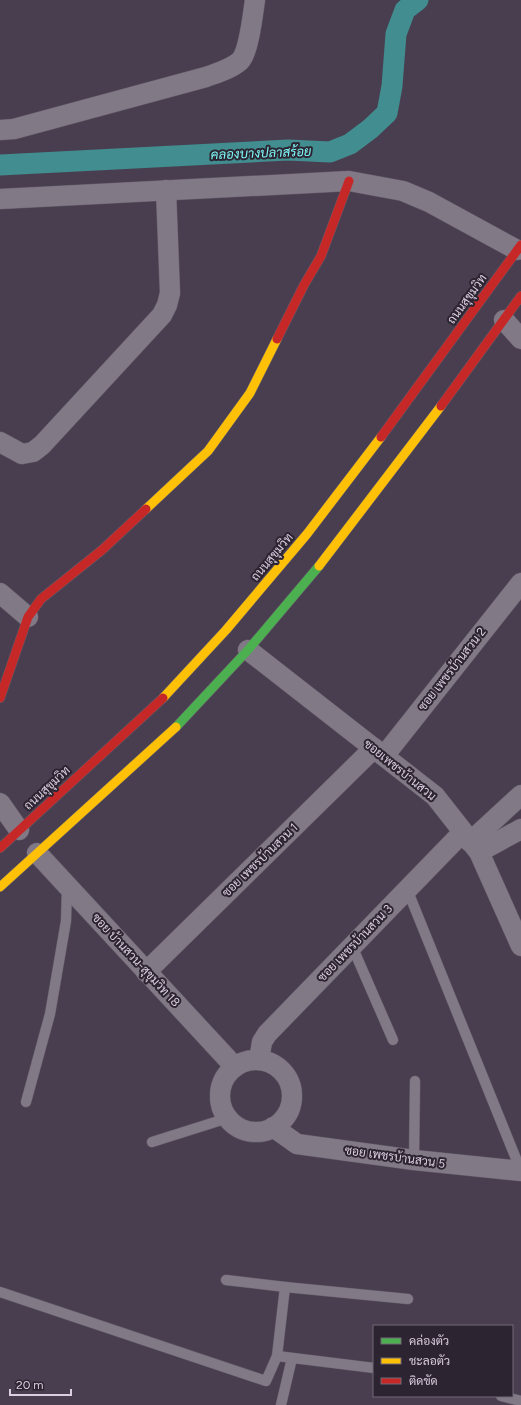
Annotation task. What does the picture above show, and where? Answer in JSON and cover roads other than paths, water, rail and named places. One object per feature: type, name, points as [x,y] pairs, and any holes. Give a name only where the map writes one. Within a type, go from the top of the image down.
[{"type":"main road","points":[[0,698],[28,617],[41,599],[102,550],[208,451],[250,393],[304,285],[321,256],[349,181]]},
{"type":"main road","name":"ถนนสุขุมวิท","points":[[0,848],[159,702],[226,630],[307,534],[519,248]]},
{"type":"main road","points":[[0,887],[180,723],[248,650],[330,552],[416,439],[521,296]]},
{"type":"street","points":[[0,130],[14,129],[206,77],[224,70],[241,60],[244,54],[250,33],[256,0]]},
{"type":"street","points":[[0,199],[349,181],[403,191],[429,202],[519,248]]},
{"type":"street","points":[[1,444],[22,454],[33,452],[42,445],[162,315],[168,305],[170,293],[166,190]]},
{"type":"street","points":[[504,320],[521,339]]},
{"type":"street","name":"ซอย เพชรบ้านสวน 2","points":[[379,752],[521,583]]},
{"type":"street","points":[[0,593],[28,617]]},
{"type":"street","name":"ซอยเพชรบ้านสวน","points":[[248,650],[435,796],[471,842],[521,946]]},
{"type":"street","name":"ซอย เพชรบ้านสวน 1","points":[[146,972],[379,752]]},
{"type":"street","points":[[471,842],[521,795]]},
{"type":"street","points":[[0,803],[19,830]]},
{"type":"street","points":[[471,842],[521,829]]},
{"type":"street","name":"ซอย เพชรบ้านสวน 3","points":[[259,1060],[262,1042],[267,1034],[407,889],[471,842]]},
{"type":"street","name":"ซอย บ้านสวน-สุขุมวิท 18","points":[[37,853],[235,1066]]},
{"type":"street","points":[[259,1060],[270,1063],[287,1077],[291,1088],[292,1099],[289,1110],[282,1120],[274,1127],[264,1131],[244,1130],[235,1125],[228,1118],[222,1108],[220,1097],[222,1085],[227,1075],[235,1066],[246,1061],[259,1060]]},
{"type":"street","name":"ซอย เพชรบ้านสวน 5","points":[[274,1127],[297,1144],[414,1160],[521,1171]]},
{"type":"lane","points":[[26,1102],[50,1014],[66,921],[67,887]]},
{"type":"lane","points":[[407,889],[521,1171]]},
{"type":"lane","points":[[352,946],[393,1040]]},
{"type":"lane","points":[[414,1160],[415,1081]]},
{"type":"lane","points":[[152,1142],[228,1118]]},
{"type":"lane","points":[[226,1280],[408,1299]]},
{"type":"lane","points":[[0,1292],[266,1381],[277,1356],[285,1287]]},
{"type":"lane","points":[[277,1356],[373,1368]]},
{"type":"lane","points":[[281,1405],[292,1358]]},
{"type":"lane","points":[[505,1397],[521,1401]]},
{"type":"waterway","name":"คลองบางปลาสร้อย","points":[[0,165],[288,150],[330,152],[350,144],[370,129],[387,113],[392,86],[396,34],[405,10],[418,0]]}]
